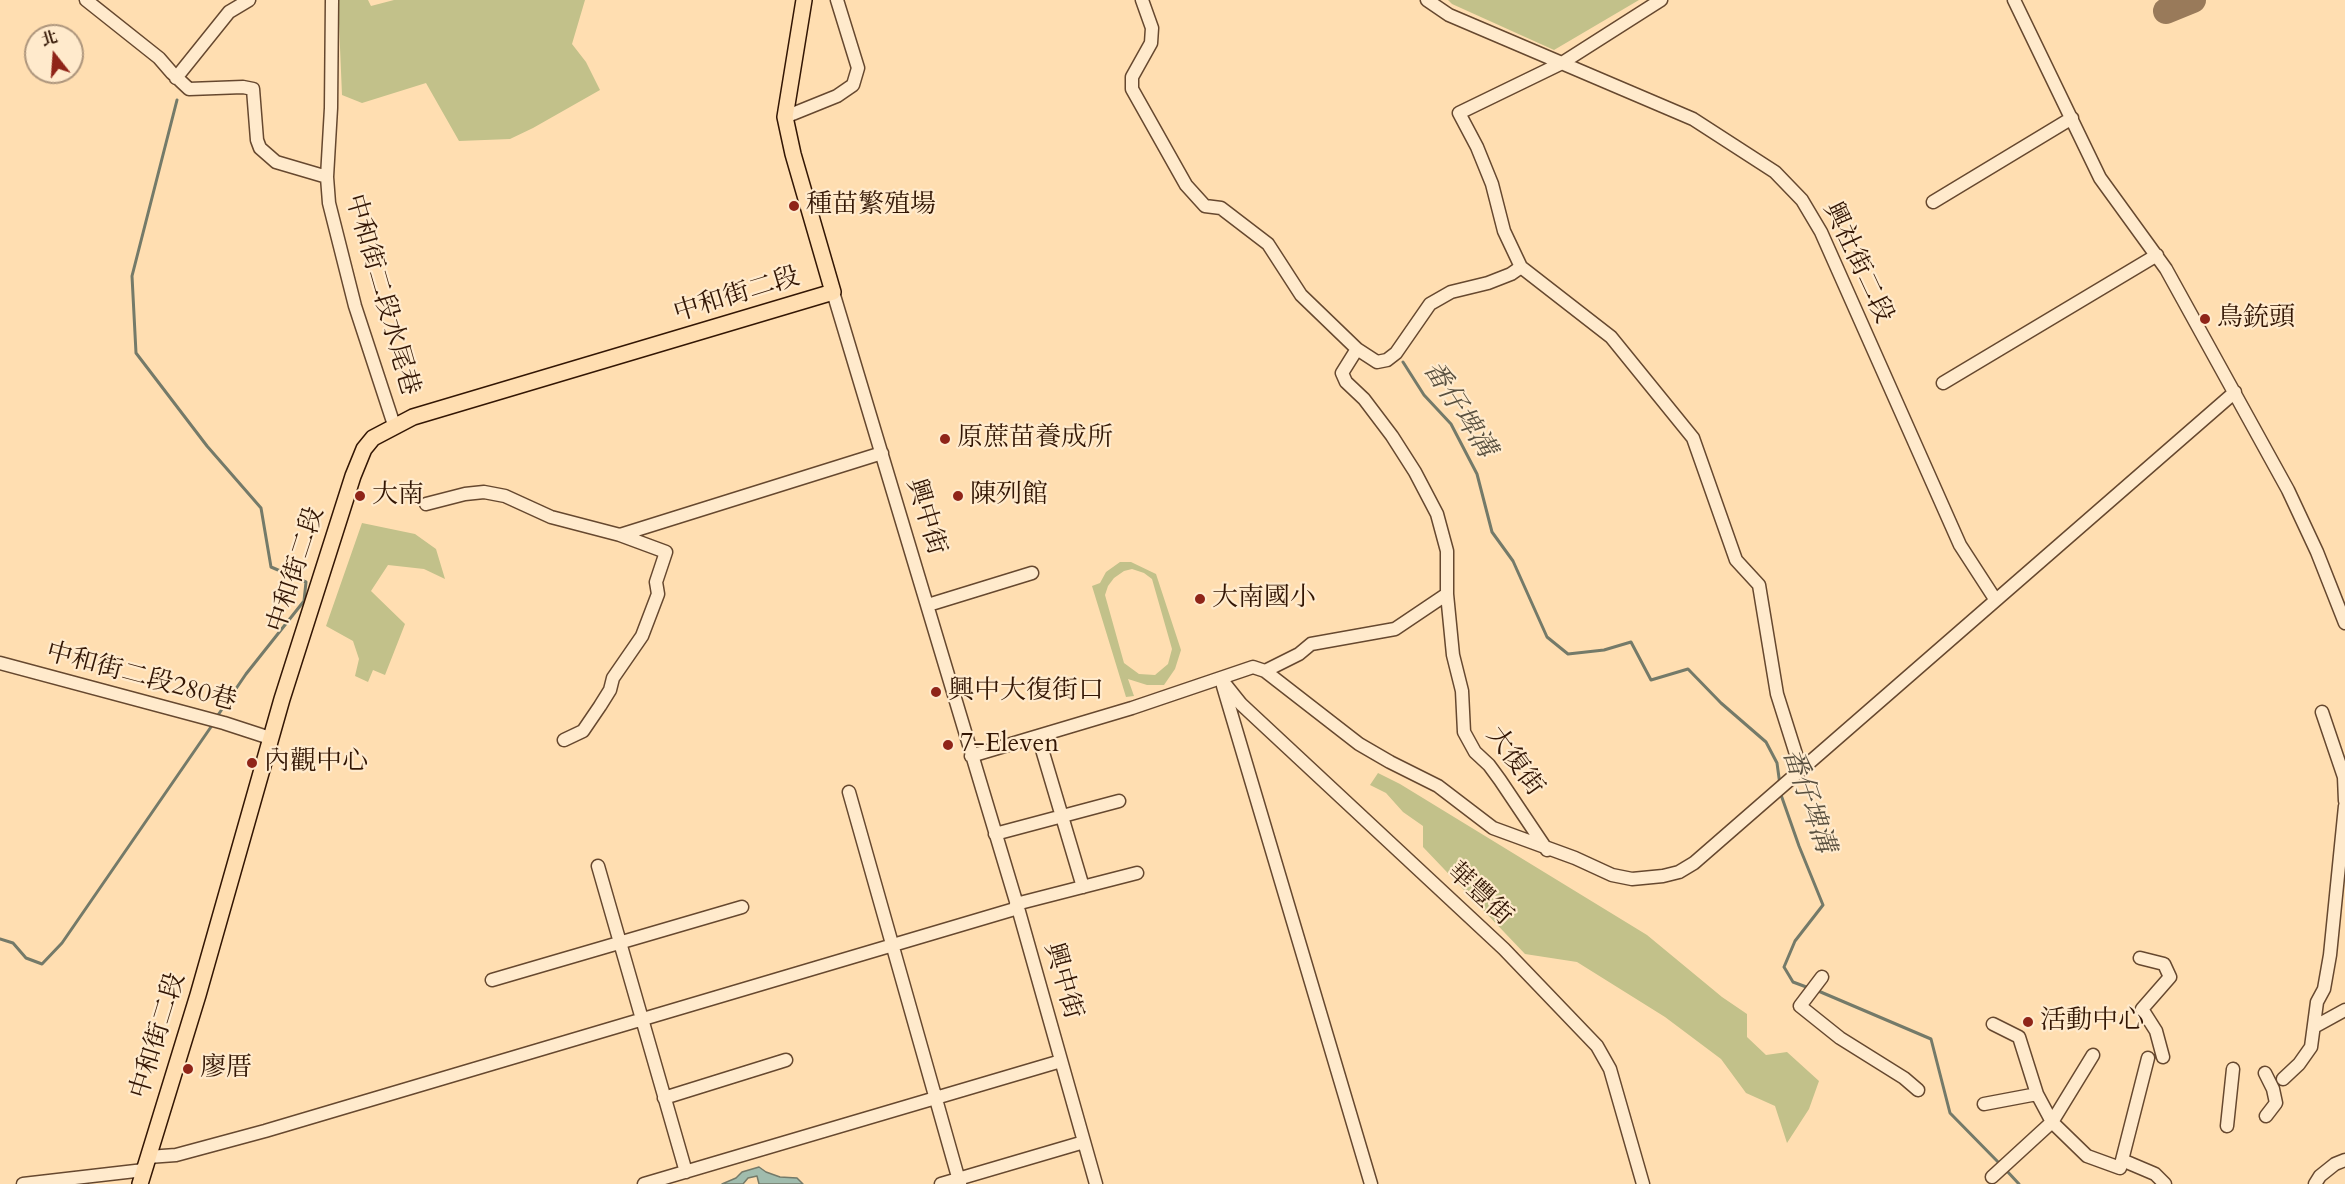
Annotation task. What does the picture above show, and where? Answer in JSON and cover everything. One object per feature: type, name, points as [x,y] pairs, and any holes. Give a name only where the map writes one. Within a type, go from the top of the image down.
[{"type":"main road","points":[[804,0],[785,117],[793,154],[833,292]]},
{"type":"main road","name":"中和街二段","points":[[144,1170],[198,995],[270,738],[352,476],[364,449],[373,438],[394,426],[424,414],[833,292]]},
{"type":"street","name":"中和街二段水尾巷","points":[[86,0],[159,58],[189,89],[243,87],[253,89],[257,140],[260,148],[276,162],[327,177]]},
{"type":"street","points":[[176,78],[229,12],[249,0]]},
{"type":"street","name":"中和街二段水尾巷","points":[[332,0],[331,108],[327,177],[329,203],[353,297],[394,426]]},
{"type":"street","points":[[785,117],[837,96],[854,85],[858,68],[837,0]]},
{"type":"street","points":[[1142,0],[1152,28],[1151,43],[1132,77],[1132,89],[1186,185],[1205,206],[1221,208],[1268,244],[1301,296],[1357,349],[1377,362],[1387,360],[1396,353],[1430,304],[1451,292],[1488,284],[1521,267]]},
{"type":"street","name":"興社街二段","points":[[1427,0],[1449,15],[1693,119],[1775,172],[1802,200],[1821,232],[1960,546],[1995,599]]},
{"type":"street","points":[[2014,0],[2100,178],[2157,255],[2288,489],[2317,552],[2345,623]]},
{"type":"street","points":[[1656,1],[1562,63],[1459,113],[1488,174],[1504,231],[1521,267],[1611,337],[1693,438],[1736,560],[1759,585],[1777,694],[1801,770]]},
{"type":"street","points":[[1934,202],[2072,118]]},
{"type":"street","points":[[1943,383],[2157,255]]},
{"type":"street","name":"興中街","points":[[833,292],[1017,906],[1096,1184]]},
{"type":"street","name":"大復街","points":[[1357,349],[1342,373],[1346,382],[1364,399],[1392,436],[1415,472],[1437,514],[1447,551],[1447,594],[1453,655],[1462,691],[1464,732],[1474,752],[1489,765],[1547,850]]},
{"type":"street","points":[[1547,850],[1575,858],[1612,875],[1632,879],[1679,872],[1694,863],[2235,392]]},
{"type":"street","points":[[620,535],[882,453]]},
{"type":"street","points":[[426,504],[465,494],[495,494],[505,496],[551,517],[620,535],[666,552],[656,582],[658,594],[649,624],[637,646],[613,678],[605,698],[583,731],[564,740]]},
{"type":"street","points":[[928,605],[1032,573]]},
{"type":"street","points":[[971,756],[1221,679],[1253,667],[1265,671],[1299,654],[1311,644],[1395,629],[1447,594]]},
{"type":"street","name":"中和街二段280巷","points":[[0,663],[224,723],[270,738]]},
{"type":"street","name":"大復街","points":[[1265,671],[1359,744],[1438,786],[1492,828],[1547,850]]},
{"type":"street","points":[[1221,679],[1371,1184]]},
{"type":"street","name":"華豐街","points":[[1221,679],[1241,704],[1504,949],[1597,1046],[1610,1069],[1643,1184]]},
{"type":"street","points":[[2322,712],[2344,777],[2345,801]]},
{"type":"street","points":[[1038,736],[1083,887]]},
{"type":"street","points":[[849,792],[959,1181]]},
{"type":"street","points":[[995,834],[1119,801]]},
{"type":"street","points":[[2283,1079],[2299,1064],[2311,1047],[2317,1002],[2324,989],[2330,955],[2345,806]]},
{"type":"street","points":[[598,866],[686,1172]]},
{"type":"street","points":[[23,1184],[144,1170],[176,1155],[254,1134],[1017,906],[1137,873]]},
{"type":"street","points":[[492,980],[742,907]]},
{"type":"street","points":[[2140,958],[2164,964],[2170,977],[2142,1009],[2156,1032],[2163,1057]]},
{"type":"street","points":[[1822,977],[1800,1006],[1840,1038],[1904,1078],[1918,1090]]},
{"type":"street","points":[[2314,1027],[2345,1010]]},
{"type":"street","points":[[1993,1024],[2019,1037],[2037,1094],[2052,1122],[2087,1156],[2120,1168],[2148,1058]]},
{"type":"street","points":[[1992,1177],[2052,1122],[2093,1056]]},
{"type":"street","points":[[664,1098],[786,1060]]},
{"type":"street","points":[[644,1184],[1061,1061]]},
{"type":"street","points":[[2227,1126],[2233,1069]]},
{"type":"street","points":[[2265,1074],[2273,1089],[2276,1103],[2266,1116]]},
{"type":"street","points":[[1984,1104],[2037,1094]]},
{"type":"street","points":[[941,1184],[959,1181],[1084,1142]]},
{"type":"street","points":[[2122,1160],[2155,1174],[2165,1184]]},
{"type":"street","points":[[2315,1184],[2320,1176],[2335,1164],[2345,1160]]},
{"type":"shaded area","points":[[338,0],[368,0],[371,6],[394,0],[585,0],[572,44],[586,62],[600,90],[510,139],[459,141],[426,83],[362,103],[342,95]]},
{"type":"shaded area","points":[[1448,0],[1639,0],[1554,50],[1452,4]]},
{"type":"shaded area","points":[[362,523],[415,534],[436,549],[445,579],[424,569],[388,565],[371,591],[405,624],[385,675],[373,670],[368,682],[355,676],[359,659],[353,641],[326,626]]},
{"type":"shaded area","points":[[1120,562],[1131,562],[1156,574],[1181,650],[1175,669],[1164,685],[1147,685],[1128,679],[1134,696],[1126,697],[1092,586],[1100,583],[1106,572]],"holes":[[[1132,569],[1152,579],[1172,649],[1168,664],[1155,675],[1139,674],[1124,663],[1105,595],[1114,578],[1124,571]]]},
{"type":"shaded area","points":[[1378,773],[1400,784],[1647,935],[1722,997],[1747,1014],[1747,1037],[1766,1055],[1787,1052],[1819,1081],[1809,1109],[1787,1143],[1775,1106],[1746,1093],[1721,1059],[1665,1017],[1577,962],[1525,954],[1423,847],[1423,826],[1403,812],[1386,793],[1370,785]]},
{"type":"shaded area","points":[[759,1167],[780,1177],[797,1178],[803,1184],[759,1184],[757,1176],[748,1178],[743,1184],[722,1184],[736,1178],[742,1172]]},
{"type":"waterway","points":[[177,100],[132,276],[136,353],[207,446],[261,508],[271,567],[306,582],[304,601],[246,674],[216,718]]},
{"type":"waterway","name":"番仔埤溝","points":[[1403,362],[1424,395],[1451,424],[1477,474],[1492,532],[1513,561],[1547,637],[1568,654],[1604,650],[1631,642],[1651,680],[1688,669],[1721,703],[1766,742],[1777,763],[1780,785]]},
{"type":"waterway","points":[[0,939],[13,943],[26,958],[42,964],[62,943],[213,724]]},
{"type":"waterway","name":"番仔埤溝","points":[[1780,792],[1823,905],[1795,941],[1784,967],[1793,982],[1809,988]]},
{"type":"waterway","name":"番仔埤溝","points":[[1816,990],[1931,1039],[1950,1113],[2001,1165]]},
{"type":"waterway","name":"番仔埤溝","points":[[2006,1170],[2019,1184]]},
{"type":"taxiway","points":[[2166,11],[2193,0]]},
{"type":"place","name":"種苗繁殖場","points":[[794,206]]},
{"type":"place","name":"鳥銃頭","points":[[2205,319]]},
{"type":"place","name":"原蔗苗養成所","points":[[945,439]]},
{"type":"place","name":"大南","points":[[360,496]]},
{"type":"place","name":"陳列館","points":[[958,496]]},
{"type":"place","name":"大南國小","points":[[1200,599]]},
{"type":"place","name":"興中大復街口","points":[[936,692]]},
{"type":"place","name":"7-Eleven","points":[[948,745]]},
{"type":"place","name":"內觀中心","points":[[252,763]]},
{"type":"place","name":"活動中心","points":[[2028,1022]]},
{"type":"place","name":"廖厝","points":[[188,1069]]}]
